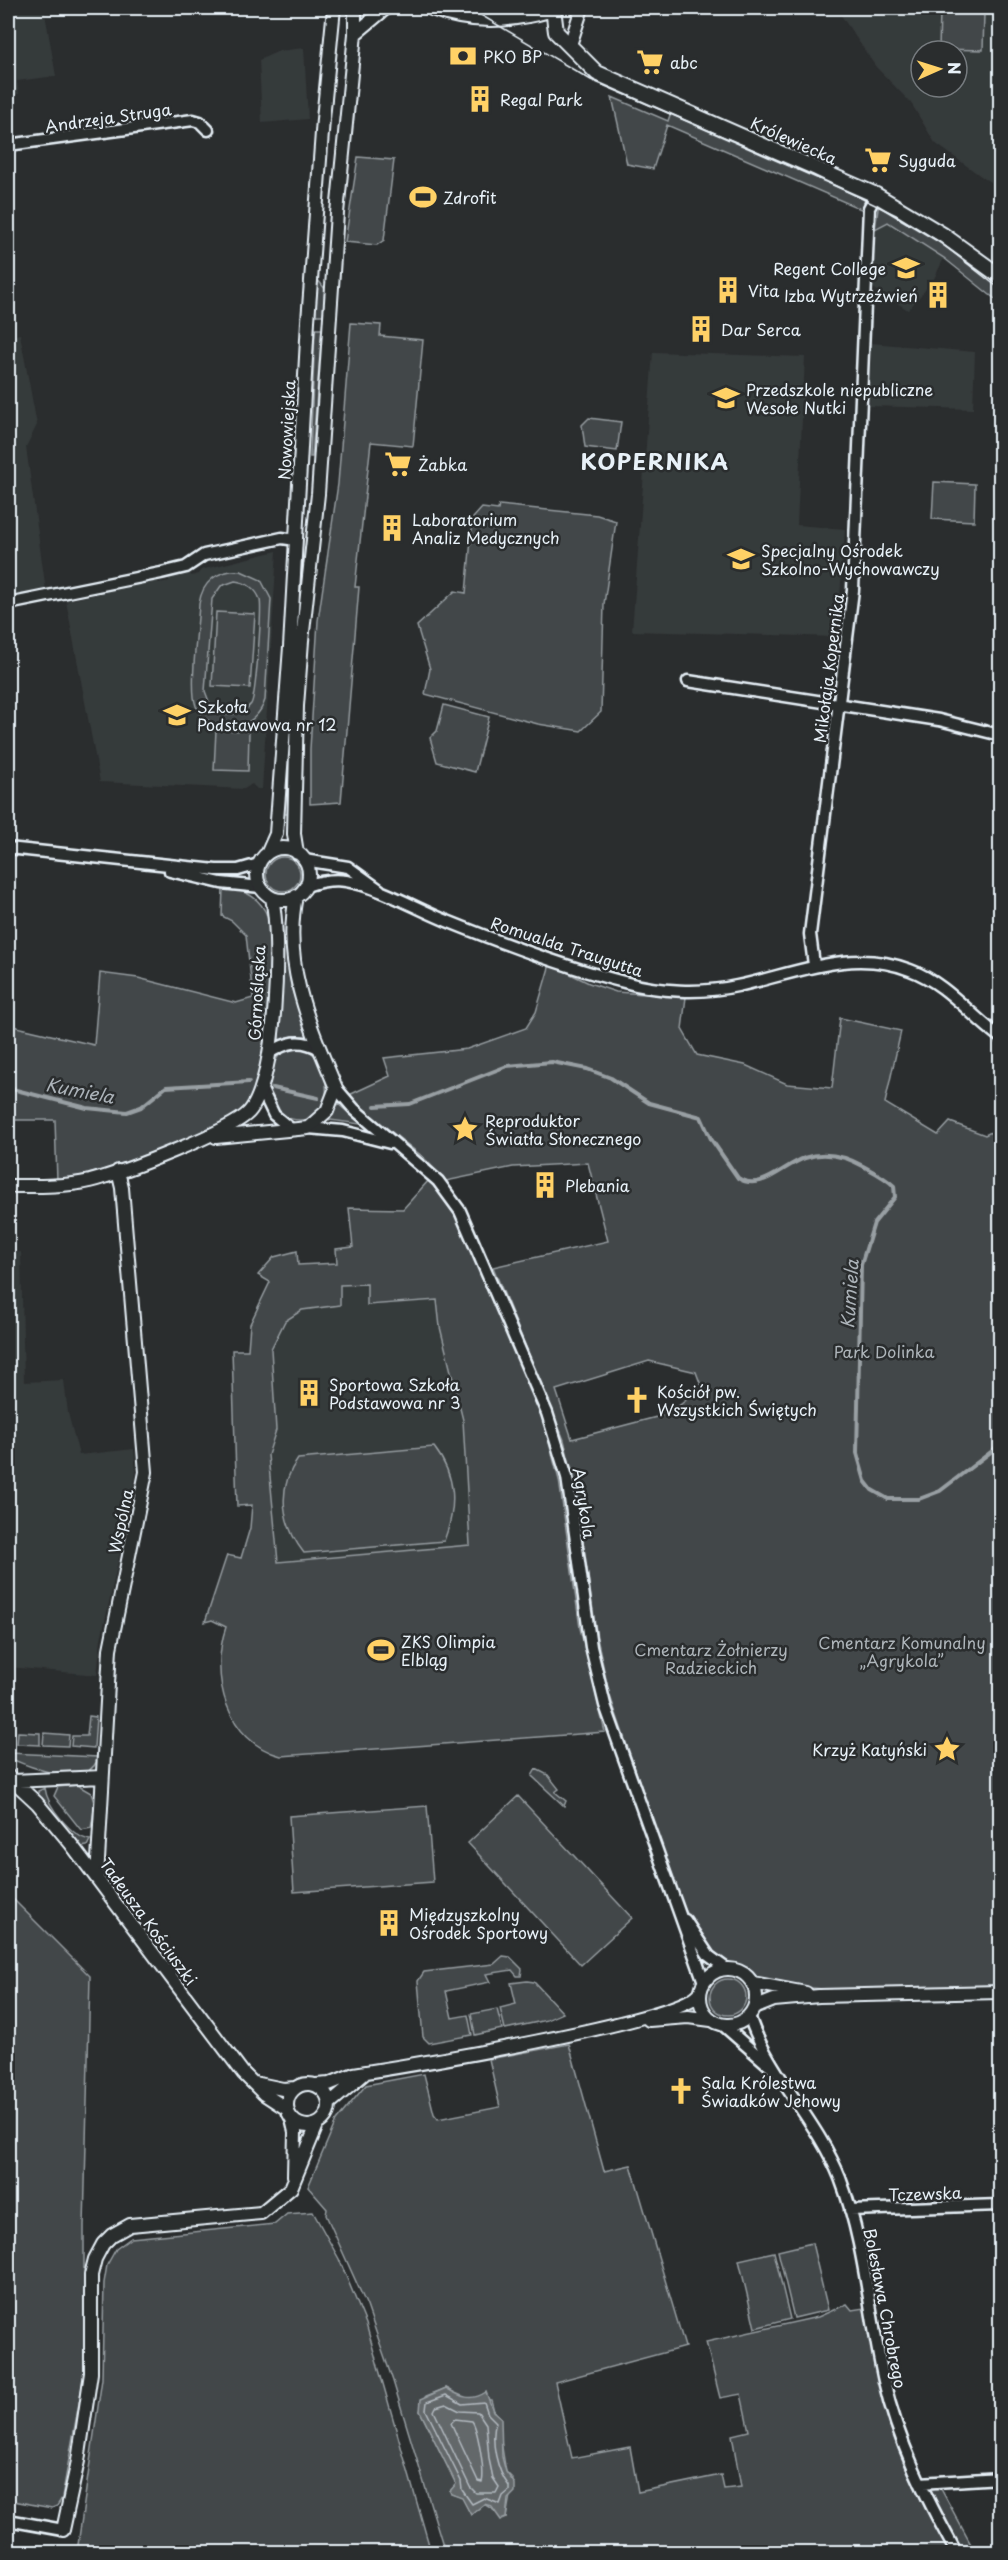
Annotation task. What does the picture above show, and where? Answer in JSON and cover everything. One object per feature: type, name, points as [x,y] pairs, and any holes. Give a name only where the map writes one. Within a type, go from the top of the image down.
[{"type":"main road","name":"Królewiecka","points":[[432,8],[461,17],[506,20],[555,8],[565,25],[570,45],[582,61],[597,73],[876,195],[943,235],[1000,276]]},
{"type":"street","name":"Nowowiejska","points":[[268,852],[276,834],[308,321],[323,118],[334,8]]},
{"type":"street","points":[[300,856],[286,849],[268,852],[259,864],[257,876],[261,887],[272,898],[284,900],[296,896],[306,886],[308,871],[300,856],[294,834],[298,695],[318,494],[337,213],[355,34],[355,8]]},
{"type":"street","points":[[355,34],[386,8]]},
{"type":"street","points":[[570,45],[582,8]]},
{"type":"street","name":"Andrzeja Struga","points":[[8,146],[193,120],[200,122],[208,130]]},
{"type":"street","name":"Mikołaja Kopernika","points":[[814,965],[810,934],[853,590],[869,208],[876,195]]},
{"type":"street","points":[[8,604],[186,567],[204,555],[282,538],[296,540]]},
{"type":"street","points":[[688,681],[939,720],[1000,735]]},
{"type":"street","points":[[8,848],[146,865],[216,870],[238,870],[259,864]]},
{"type":"street","name":"Romualda Traugutta","points":[[300,856],[348,867],[365,877],[387,896]]},
{"type":"street","points":[[146,865],[190,877],[261,887]]},
{"type":"street","name":"Romualda Traugutta","points":[[306,886],[321,882],[346,881],[458,926],[638,986],[687,990],[734,987],[814,965],[859,961],[910,970],[939,986],[1000,1037]]},
{"type":"street","name":"Górnośląska","points":[[296,896],[292,917],[294,967],[303,1007],[336,1088]]},
{"type":"street","name":"Górnośląska","points":[[262,1090],[269,1053],[275,982],[272,898]]},
{"type":"street","points":[[269,1053],[294,1041],[309,1043],[320,1049]]},
{"type":"street","points":[[194,1141],[308,1128],[327,1111],[336,1088]]},
{"type":"street","name":"Agrykola","points":[[336,1088],[354,1109],[438,1181],[460,1211],[548,1413],[567,1477],[591,1647],[605,1705],[704,1982]]},
{"type":"street","points":[[8,1186],[68,1184],[118,1171],[194,1141],[241,1119],[262,1090],[274,1115],[291,1129]]},
{"type":"street","name":"Agrykola","points":[[308,1128],[343,1131],[395,1145]]},
{"type":"street","name":"Wspólna","points":[[97,1878],[110,1650],[146,1473],[122,1188],[118,1171]]},
{"type":"street","name":"Tadeusza Kościuszki","points":[[10,1778],[102,1777]]},
{"type":"street","name":"Tadeusza Kościuszki","points":[[10,1778],[37,1803],[97,1878],[236,2065],[264,2094],[290,2114]]},
{"type":"street","name":"Agrykola","points":[[673,1900],[699,1944],[716,1963],[727,1969]]},
{"type":"street","points":[[636,2021],[689,2003],[699,1994],[704,1982],[713,1973],[727,1969],[741,1972],[753,1983],[819,1996]]},
{"type":"street","points":[[752,2012],[756,1994],[753,1983]]},
{"type":"street","points":[[254,2083],[283,2089],[305,2084],[329,2084],[345,2076],[636,2021],[688,2017],[711,2020],[724,2026],[736,2024],[774,2000],[819,1996],[1000,1992]]},
{"type":"street","points":[[699,1994],[701,2007],[711,2020]]},
{"type":"street","name":"Bolesława Chrobrego","points":[[752,2012],[755,2035],[829,2154],[850,2210],[884,2381],[894,2416],[920,2483],[956,2553]]},
{"type":"street","name":"Bolesława Chrobrego","points":[[724,2026],[779,2074]]},
{"type":"street","points":[[330,2103],[368,2072]]},
{"type":"street","points":[[8,2520],[63,2530],[78,2461],[91,2373],[91,2275],[99,2250],[112,2235],[130,2225],[261,2213],[291,2188],[317,2124],[328,2113],[330,2103],[325,2092],[316,2085]]},
{"type":"street","points":[[294,2177],[296,2132],[288,2098],[295,2088]]},
{"type":"street","points":[[290,2114],[301,2125],[317,2124]]},
{"type":"street","name":"Tczewska","points":[[850,2210],[1000,2205]]},
{"type":"street","points":[[920,2483],[1000,2478]]},
{"type":"shaded area","points":[[8,8],[44,8],[56,76],[17,81],[19,94],[8,95]]},
{"type":"shaded area","points":[[836,8],[1000,8],[1000,186],[985,179],[935,143],[911,103],[876,67]]},
{"type":"shaded area","points":[[304,48],[308,119],[262,123],[259,60],[279,51]]},
{"type":"shaded area","name":"Regent College","points":[[888,222],[944,258],[933,281],[908,310],[873,288],[875,229]]},
{"type":"shaded area","points":[[20,334],[37,425],[26,447],[46,591],[8,598],[8,337]]},
{"type":"shaded area","points":[[871,343],[975,352],[973,409],[869,406]]},
{"type":"shaded area","name":"Specjalny Ośrodek Szkolno-Wychowawczy","points":[[653,352],[805,357],[797,525],[845,529],[837,637],[632,631]]},
{"type":"shaded area","name":"Szkoła Podstawowa nr 12","points":[[277,551],[262,789],[257,789],[252,784],[244,789],[100,782],[66,601],[156,580],[159,583],[169,581],[169,577],[188,573],[192,576],[201,570]]},
{"type":"shaded area","points":[[21,1252],[24,1382],[64,1380],[68,1413],[79,1455],[134,1449],[136,1473],[133,1494],[101,1639],[97,1675],[8,1667],[8,1253]]},
{"type":"shaded area","points":[[367,1284],[368,1305],[437,1300],[440,1327],[463,1420],[470,1545],[278,1562],[268,1455],[276,1430],[271,1361],[273,1341],[285,1321],[302,1310],[340,1305],[339,1285]]},
{"type":"green space","points":[[940,12],[984,13],[983,50],[969,50],[969,39],[939,39]]},
{"type":"green space","points":[[612,97],[668,121],[671,112],[865,197],[863,210],[667,125],[653,169],[627,164]]},
{"type":"green space","points":[[358,157],[394,160],[384,240],[377,245],[345,242]]},
{"type":"green space","points":[[879,203],[964,257],[1000,285],[1000,303],[944,258],[888,222],[875,229]]},
{"type":"green space","points":[[318,280],[325,289],[323,315],[315,315]]},
{"type":"green space","points":[[351,323],[381,325],[380,336],[423,340],[413,446],[371,442],[355,587],[359,587],[341,802],[310,804],[310,749],[318,621],[338,484]]},
{"type":"green space","points":[[315,329],[322,329],[312,457],[310,457]]},
{"type":"green space","points":[[589,418],[621,422],[617,451],[585,447],[582,425]]},
{"type":"green space","points":[[934,482],[975,484],[974,521],[932,519]]},
{"type":"green space","points":[[499,505],[597,515],[616,521],[604,604],[601,712],[581,731],[538,724],[425,694],[430,669],[417,626],[455,591],[466,593],[473,518],[482,508],[498,510]]},
{"type":"green space","points":[[233,571],[241,571],[261,580],[271,599],[265,700],[258,714],[250,721],[229,726],[212,723],[199,712],[193,686],[201,596],[212,578]],"holes":[[[235,581],[254,589],[260,600],[257,670],[251,704],[240,712],[226,715],[211,707],[205,691],[212,599],[221,586]]]},
{"type":"green space","points":[[216,612],[255,614],[250,688],[212,686]]},
{"type":"green space","points":[[444,705],[489,717],[475,772],[437,762],[430,738],[437,731]]},
{"type":"green space","points":[[216,730],[249,731],[248,771],[214,770]]},
{"type":"green space","points":[[289,739],[292,739],[289,814],[283,814]]},
{"type":"green space","points":[[283,857],[295,862],[300,874],[295,886],[283,891],[271,886],[266,874],[271,862]]},
{"type":"green space","points":[[223,888],[242,891],[252,896],[265,911],[269,924],[270,970],[266,1026],[259,1074],[249,1102],[234,1118],[169,1146],[102,1170],[57,1180],[55,1120],[8,1120],[8,1025],[94,1045],[100,973],[138,978],[236,1003],[253,998],[246,935],[232,921],[222,916]]},
{"type":"green space","points":[[281,941],[286,941],[291,987],[308,1036],[293,1036],[279,1041]]},
{"type":"green space","points":[[550,964],[589,983],[616,992],[686,997],[682,1029],[697,1055],[745,1065],[787,1084],[832,1088],[840,1018],[901,1031],[885,1103],[938,1135],[950,1122],[985,1135],[1000,1128],[1000,1986],[846,1991],[789,1986],[756,1978],[744,1967],[717,1958],[697,1932],[680,1900],[609,1693],[597,1638],[575,1486],[564,1440],[493,1267],[608,1241],[588,1163],[513,1167],[446,1181],[423,1157],[347,1096],[390,1076],[384,1058],[467,1049],[526,1028],[536,1012]],"holes":[[[649,1361],[696,1372],[702,1388],[668,1414],[572,1439],[556,1390]]]},
{"type":"green space","points":[[288,1046],[307,1049],[313,1054],[325,1077],[324,1103],[318,1113],[309,1119],[294,1119],[282,1114],[274,1106],[270,1094],[273,1068],[279,1056]]},
{"type":"green space","points":[[337,1103],[360,1123],[360,1124],[330,1120]]},
{"type":"green space","points":[[429,1180],[459,1221],[541,1413],[559,1480],[580,1628],[605,1732],[281,1756],[262,1748],[247,1737],[235,1722],[227,1705],[220,1666],[221,1646],[226,1627],[212,1620],[205,1622],[227,1555],[241,1558],[250,1528],[252,1505],[237,1506],[232,1350],[248,1350],[250,1324],[270,1282],[258,1275],[274,1257],[297,1251],[298,1265],[337,1263],[336,1249],[353,1247],[349,1208],[403,1209]],"holes":[[[367,1284],[367,1305],[437,1300],[440,1327],[463,1420],[470,1545],[278,1562],[268,1455],[276,1430],[271,1349],[285,1321],[302,1310],[340,1305],[340,1285]]]},
{"type":"green space","points":[[434,1447],[442,1458],[451,1481],[453,1504],[444,1541],[304,1553],[291,1531],[284,1507],[287,1482],[298,1459]]},
{"type":"green space","points":[[89,1716],[96,1717],[94,1748],[71,1746],[72,1736],[87,1736]]},
{"type":"green space","points":[[18,1732],[40,1733],[40,1745],[17,1744]]},
{"type":"green space","points":[[44,1733],[69,1735],[68,1746],[43,1745]]},
{"type":"green space","points":[[8,1753],[98,1757],[96,1763],[88,1771],[57,1776],[57,1773],[17,1761],[8,1756]]},
{"type":"green space","points":[[536,1769],[548,1775],[559,1789],[555,1792],[566,1801],[564,1806],[532,1776]]},
{"type":"green space","points":[[77,1785],[91,1793],[95,1805],[91,1828],[81,1830],[54,1796],[58,1787]]},
{"type":"green space","points":[[45,1788],[55,1812],[68,1827],[83,1838],[90,1840],[87,1846],[81,1847],[39,1796],[38,1791]]},
{"type":"green space","points":[[518,1796],[632,1918],[581,1965],[468,1843]]},
{"type":"green space","points":[[427,1806],[433,1882],[294,1892],[289,1816]]},
{"type":"green space","points":[[8,1894],[90,1976],[84,2226],[84,2375],[62,2498],[57,2506],[52,2508],[8,2500]]},
{"type":"green space","points":[[503,1956],[510,1957],[522,1969],[521,1976],[517,1976],[512,1970],[486,1974],[490,1982],[446,1991],[452,2018],[468,2015],[472,2035],[429,2043],[423,2037],[418,1981],[424,1972],[494,1964]]},
{"type":"green space","points":[[728,1979],[740,1985],[746,1997],[740,2009],[728,2015],[716,2009],[710,1997],[716,1985]]},
{"type":"green space","points":[[534,1982],[563,2013],[547,2020],[505,2029],[500,2008],[516,2004],[511,1983]]},
{"type":"green space","points":[[497,2009],[502,2029],[475,2035],[471,2014]]},
{"type":"green space","points":[[569,2044],[604,2171],[631,2165],[685,2347],[555,2382],[572,2458],[630,2447],[638,2492],[721,2475],[724,2489],[741,2487],[732,2435],[749,2431],[741,2394],[720,2398],[706,2342],[818,2317],[847,2304],[852,2310],[864,2308],[880,2388],[893,2435],[911,2480],[949,2552],[445,2552],[393,2381],[367,2306],[326,2215],[327,2209],[308,2187],[336,2121],[366,2085],[424,2074],[434,2114],[438,2119],[500,2107],[489,2059]],"holes":[[[446,2388],[463,2398],[491,2400],[499,2429],[506,2472],[513,2479],[506,2518],[484,2504],[471,2514],[462,2497],[451,2494],[450,2491],[457,2485],[420,2411],[426,2396]]]},
{"type":"green space","points":[[313,2212],[339,2259],[366,2324],[431,2552],[77,2552],[102,2379],[104,2283],[107,2265],[116,2249],[131,2238],[275,2224],[287,2214]]},
{"type":"green space","points":[[812,2243],[828,2310],[794,2318],[778,2251]]},
{"type":"green space","points":[[774,2252],[790,2319],[755,2328],[739,2260]]},
{"type":"green space","points":[[937,2480],[975,2552],[963,2552],[926,2481]]},
{"type":"water","points":[[446,2388],[456,2394],[471,2398],[486,2392],[493,2411],[501,2418],[502,2457],[506,2472],[515,2484],[515,2492],[508,2499],[506,2518],[501,2520],[491,2506],[484,2504],[471,2515],[462,2498],[451,2494],[450,2491],[456,2484],[420,2411],[421,2399]]},
{"type":"waterway","name":"Kumiela","points":[[375,1106],[410,1104],[507,1066],[552,1062],[587,1069],[611,1078],[649,1103],[701,1117],[711,1139],[738,1178],[747,1182],[764,1180],[797,1161],[820,1155],[842,1157],[871,1170],[894,1186],[895,1197],[874,1223],[861,1265],[857,1453],[865,1481],[872,1490],[888,1499],[919,1499],[940,1491],[1000,1445]]},
{"type":"waterway","name":"Kumiela","points":[[8,1088],[87,1108],[127,1112],[141,1107],[166,1087],[249,1082]]},
{"type":"waterway","name":"Kumiela","points":[[273,1088],[318,1098]]},
{"type":"tram line","points":[[469,8],[591,80],[813,175],[896,215],[941,243],[1000,289]]},
{"type":"place","name":"PKO BP","points":[[463,56]]},
{"type":"place","name":"abc","points":[[650,62]]},
{"type":"place","name":"Regal Park","points":[[480,99]]},
{"type":"place","name":"Syguda","points":[[878,160]]},
{"type":"place","name":"Zdrofit","points":[[423,197]]},
{"type":"place","name":"Regent College","points":[[906,268]]},
{"type":"place","name":"Vita","points":[[728,290]]},
{"type":"place","name":"Izba Wytrzeźwień","points":[[938,295]]},
{"type":"place","name":"Dar Serca","points":[[701,329]]},
{"type":"place","name":"Przedszkole niepubliczne Wesołe Nutki","points":[[726,398]]},
{"type":"place","name":"Żabka","points":[[398,464]]},
{"type":"place","name":"Laboratorium Analiz Medycznych","points":[[392,528]]},
{"type":"place","name":"Specjalny Ośrodek Szkolno-Wychowawczy","points":[[741,559]]},
{"type":"place","name":"Szkoła Podstawowa nr 12","points":[[177,715]]},
{"type":"place","name":"Reproduktor Światła Słonecznego","points":[[465,1129]]},
{"type":"place","name":"Plebania","points":[[545,1185]]},
{"type":"place","name":"Sportowa Szkoła Podstawowa nr 3","points":[[309,1393]]},
{"type":"place","name":"Kościół pw. Wszystkich Świętych","points":[[637,1400]]},
{"type":"place","name":"ZKS Olimpia Elbląg","points":[[381,1650]]},
{"type":"place","name":"Krzyż Katyński","points":[[947,1749]]},
{"type":"place","name":"Międzyszkolny Ośrodek Sportowy","points":[[389,1923]]},
{"type":"place","name":"Sala Królestwa Świadków Jehowy","points":[[681,2091]]},
{"type":"district","name":"KOPERNIKA","points":[[655,460]]},
{"type":"park label","name":"Park Dolinka","points":[[884,1351]]},
{"type":"park label","name":"Cmentarz Komunalny „Agrykola”","points":[[902,1651]]},
{"type":"park label","name":"Cmentarz Żołnierzy Radzieckich","points":[[711,1658]]}]
